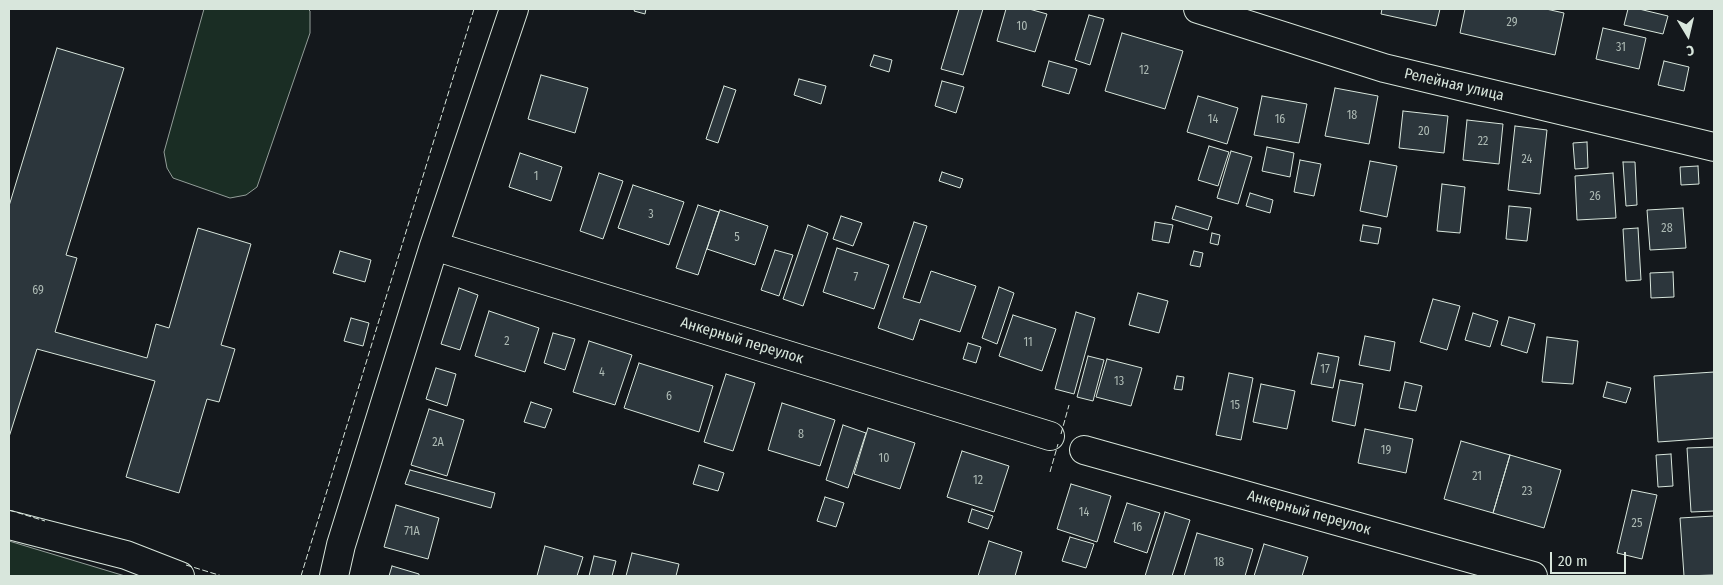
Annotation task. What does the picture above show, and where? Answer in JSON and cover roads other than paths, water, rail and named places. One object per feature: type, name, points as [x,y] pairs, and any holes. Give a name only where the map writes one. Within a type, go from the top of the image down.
[{"type":"street","points":[[334,576],[341,545],[434,246],[514,9]]},
{"type":"street","name":"Релейная улица","points":[[1198,9],[1384,68],[1714,147]]},
{"type":"street","name":"Анкерный переулок","points":[[434,246],[1050,436]]},
{"type":"street","name":"Анкерный переулок","points":[[1084,450],[1533,576]]},
{"type":"street","points":[[9,524],[126,556],[180,576]]}]
